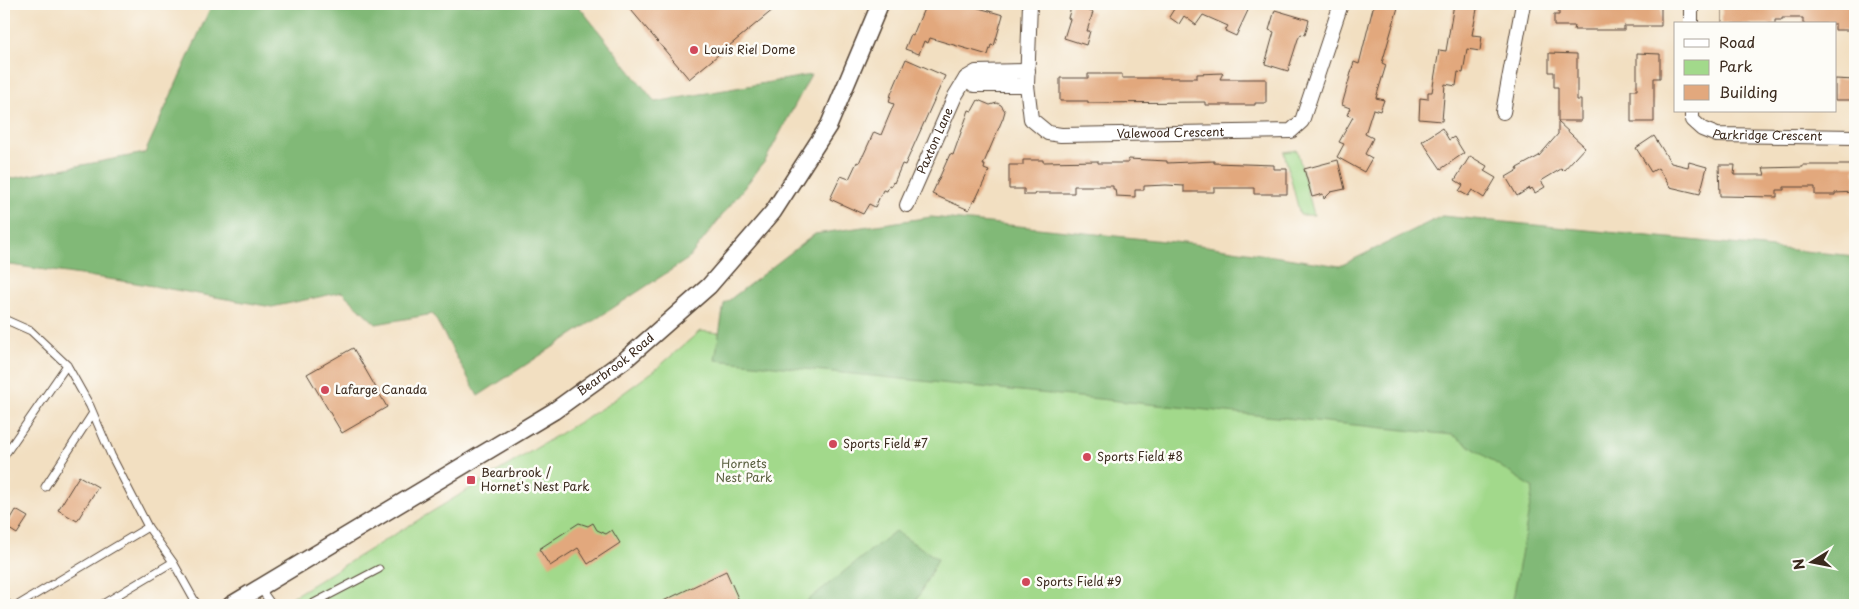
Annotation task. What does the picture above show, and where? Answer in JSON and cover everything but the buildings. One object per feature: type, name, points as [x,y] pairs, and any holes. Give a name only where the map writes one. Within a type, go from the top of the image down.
[{"type":"street","name":"Bearbrook Road","points":[[231,605],[554,411],[626,359],[709,286],[773,212],[828,124],[880,4]]},
{"type":"street","name":"Valewood Crescent","points":[[1030,4],[1028,85],[1031,119],[1048,133],[1061,135],[1291,131],[1302,121],[1341,4]]},
{"type":"street","points":[[1503,112],[1523,4]]},
{"type":"street","points":[[1691,4],[1691,22]]},
{"type":"street","points":[[1028,71],[976,72],[966,78],[974,85],[1028,85]]},
{"type":"street","name":"Paxton Lane","points":[[907,205],[955,96],[966,78]]},
{"type":"street","name":"Parkridge Crescent","points":[[1692,112],[1692,120],[1702,129],[1718,135],[1855,137]]},
{"type":"lane","points":[[4,319],[31,331],[67,365],[93,413],[148,527],[173,562],[196,605]]},
{"type":"lane","points":[[4,456],[67,365]]},
{"type":"lane","points":[[45,487],[93,413]]},
{"type":"lane","points":[[18,605],[148,527]]},
{"type":"lane","points":[[101,605],[173,562]]},
{"type":"lane","points":[[310,605],[379,569]]},
{"type":"lane","points":[[260,588],[272,605]]},
{"type":"lane","points":[[4,601],[9,605]]},
{"type":"green space","points":[[212,4],[577,4],[655,102],[811,75],[765,161],[688,259],[478,396],[433,314],[376,324],[342,292],[272,307],[136,283],[4,264],[4,180],[145,153]]},
{"type":"green space","points":[[1297,150],[1314,215],[1300,215],[1284,152]]},
{"type":"green space","points":[[1442,216],[1855,256],[1855,605],[1512,605],[1533,488],[1453,435],[715,360],[724,304],[815,234],[931,217],[1193,244],[1340,266]]},
{"type":"green space","name":"Hornets Nest Park","points":[[700,331],[1471,410],[1555,487],[1537,605],[303,605],[292,597],[607,405],[655,370]]},
{"type":"green space","points":[[895,531],[938,559],[915,605],[802,605]]},
{"type":"place","name":"Louis Riel Dome","points":[[694,50]]},
{"type":"place","name":"Lafarge Canada","points":[[325,390]]},
{"type":"place","name":"Sports Field #7","points":[[833,444]]},
{"type":"place","name":"Sports Field #8","points":[[1087,457]]},
{"type":"place","name":"Bearbrook / Hornet's Nest Park","points":[[471,480]]},
{"type":"place","name":"Sports Field #9","points":[[1026,582]]}]
